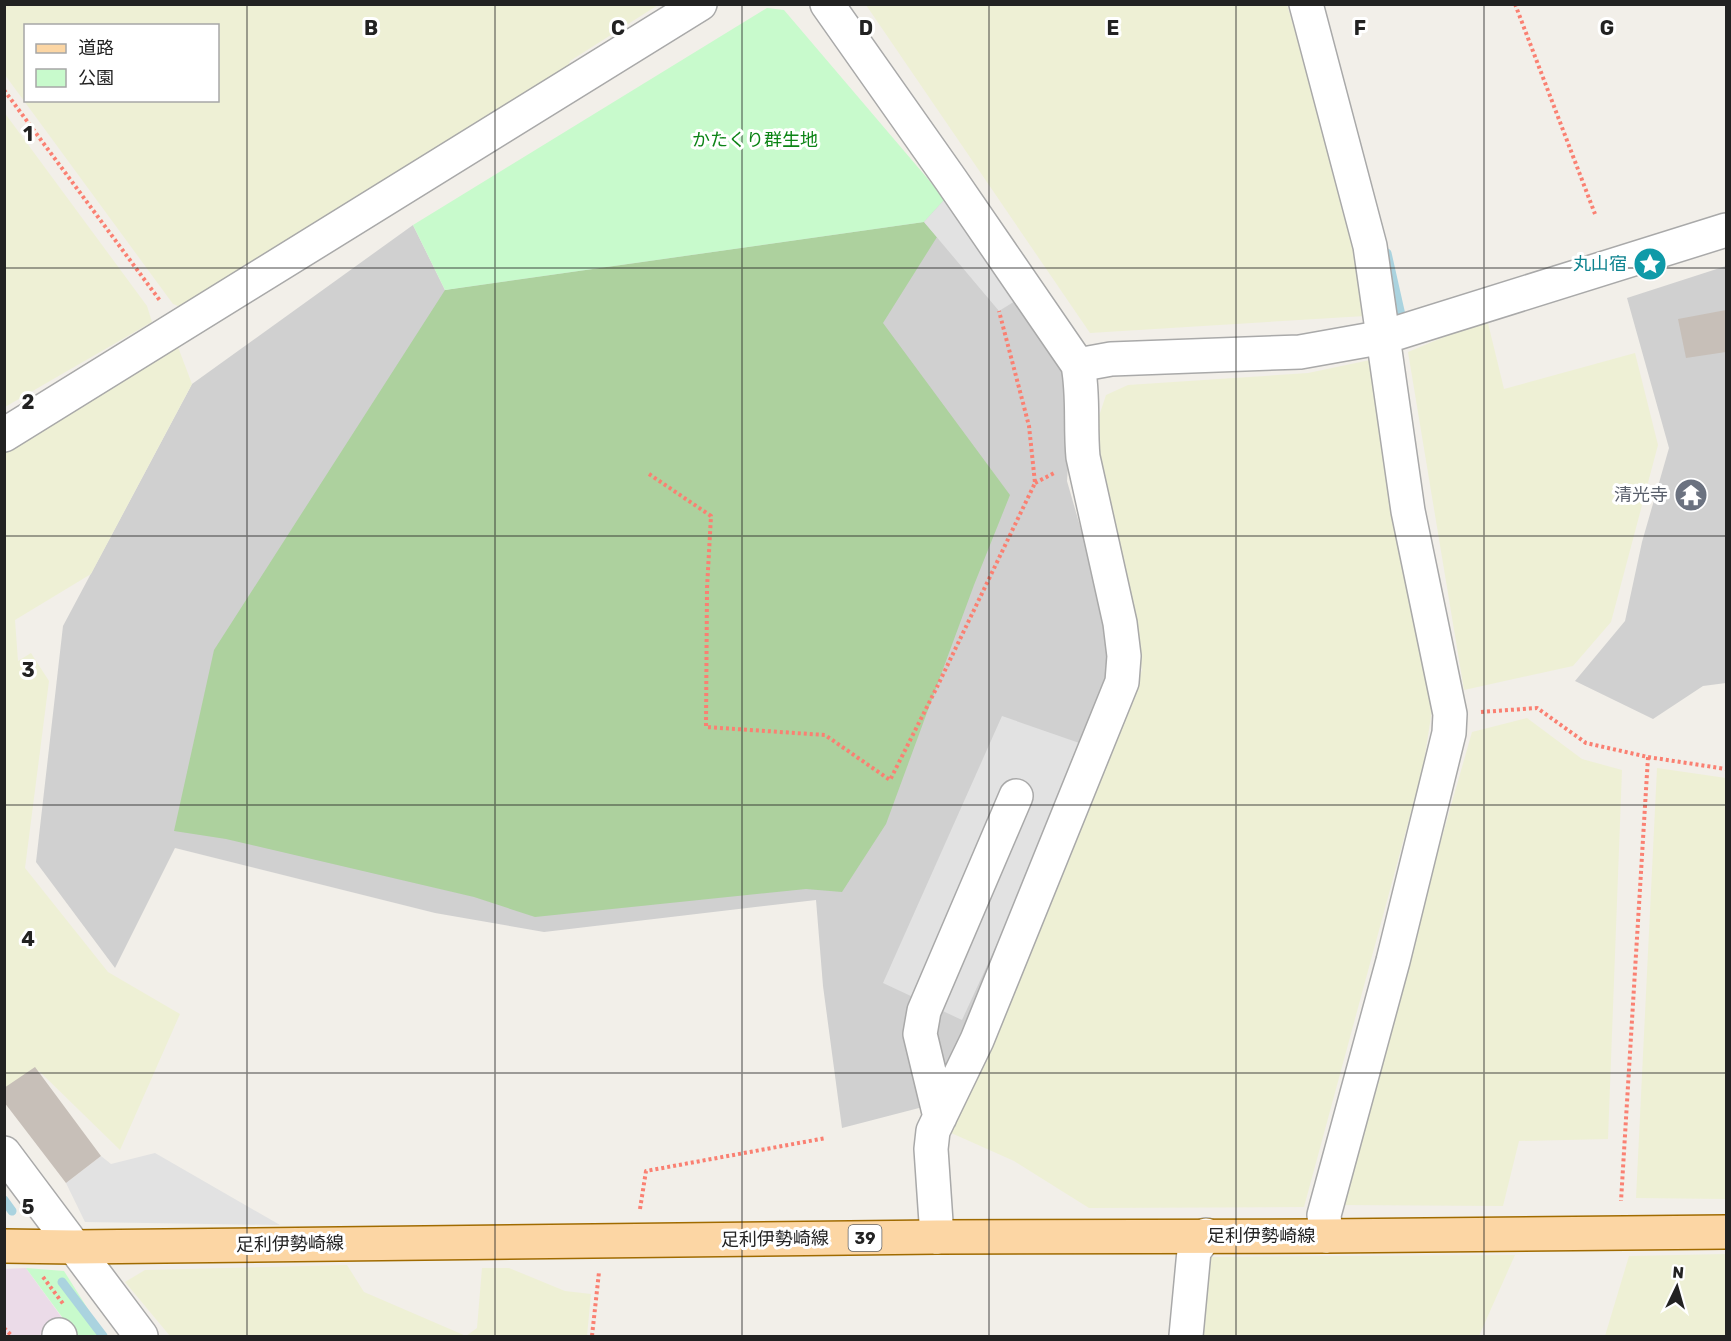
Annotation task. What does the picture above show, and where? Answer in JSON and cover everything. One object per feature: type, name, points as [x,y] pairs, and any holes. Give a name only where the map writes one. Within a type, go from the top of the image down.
[{"type":"main road","name":"足利伊勢崎線","points":[[4,1246],[1726,1232]]},
{"type":"street","points":[[4,435],[700,4]]},
{"type":"street","points":[[827,4],[1078,365],[1082,384],[1080,432],[1083,457],[1120,622],[1124,656],[1122,682],[977,1040],[933,1131],[931,1149],[937,1237]]},
{"type":"street","points":[[1306,4],[1370,246],[1408,511],[1450,714],[1449,733],[1393,961],[1324,1215],[1326,1236]]},
{"type":"street","points":[[1078,365],[1110,359],[1300,352],[1384,337],[1726,230]]},
{"type":"street","points":[[940,1117],[920,1034],[924,1011],[1016,796]]},
{"type":"street","points":[[4,1153],[141,1336]]},
{"type":"street","points":[[1186,1336],[1194,1251],[1206,1235]]},
{"type":"path","points":[[1515,4],[1595,214]]},
{"type":"path","points":[[4,90],[180,327]]},
{"type":"path","points":[[649,474],[711,516],[707,588],[706,727],[825,735],[890,780],[1035,483],[1029,426],[999,311]]},
{"type":"path","points":[[1450,714],[1537,708],[1586,743],[1648,757],[1726,769]]},
{"type":"path","points":[[1619,1233],[1648,757]]},
{"type":"path","points":[[636,1241],[646,1171],[826,1138]]},
{"type":"path","points":[[592,1336],[601,1241]]},
{"type":"path","points":[[39,1273],[61,1326]]},
{"type":"path","points":[[4,1328],[12,1336]]},
{"type":"shaded area","points":[[945,199],[1054,352],[1073,395],[1067,481],[1111,634],[1114,665],[947,1087],[919,1108],[842,1128],[823,986],[816,900],[544,932],[435,913],[175,848],[115,968],[36,862],[63,626],[192,384],[413,225],[445,290]]},
{"type":"shaded area","points":[[945,199],[1020,298],[999,311],[924,222]]},
{"type":"shaded area","name":"清光寺","points":[[1726,266],[1726,683],[1703,686],[1653,719],[1575,681],[1625,621],[1642,542],[1669,448],[1627,298]]},
{"type":"shaded area","points":[[1002,716],[1088,746],[962,1020],[883,983]]},
{"type":"shaded area","points":[[155,1153],[280,1225],[85,1222],[66,1183],[101,1156],[111,1164]]},
{"type":"shaded area","points":[[26,1268],[65,1322],[47,1336],[5,1336],[4,1269]]},
{"type":"green space","points":[[4,5],[658,5],[570,61],[567,70],[186,309],[173,304],[25,102],[219,102],[219,24],[24,24],[24,101],[5,75]]},
{"type":"green space","points":[[866,5],[1287,5],[1319,106],[1363,269],[1365,316],[1090,333]]},
{"type":"green space","name":"かたくり群生地","points":[[767,8],[784,10],[945,199],[924,222],[445,290],[413,225]]},
{"type":"green space","points":[[4,112],[147,306],[152,322],[5,407]]},
{"type":"green space","points":[[924,222],[937,237],[883,323],[1010,495],[974,585],[886,824],[842,892],[806,889],[535,917],[474,897],[226,839],[174,831],[214,650],[445,290]]},
{"type":"green space","points":[[1487,319],[1504,389],[1635,353],[1658,445],[1611,622],[1573,666],[1464,690],[1408,352]]},
{"type":"green space","points":[[178,347],[192,384],[91,574],[15,620],[18,661],[31,653],[49,681],[25,868],[108,972],[180,1014],[120,1150],[39,1071],[5,1089],[5,453]]},
{"type":"green space","points":[[1370,360],[1432,710],[1423,768],[1304,1207],[1089,1208],[1014,1161],[949,1132],[1142,670],[1095,428],[1106,395],[1128,385],[1308,373]]},
{"type":"green space","points":[[1527,718],[1582,759],[1622,770],[1608,1139],[1519,1141],[1503,1206],[1337,1205],[1472,732]]},
{"type":"green space","points":[[1657,768],[1726,778],[1726,1199],[1636,1198]]},
{"type":"green space","points":[[1726,1254],[1726,1336],[1605,1336],[1629,1256]]},
{"type":"green space","points":[[1515,1255],[1479,1336],[1198,1336],[1199,1257]]},
{"type":"green space","points":[[347,1265],[364,1292],[466,1336],[170,1336],[125,1282],[145,1270]]},
{"type":"green space","points":[[26,1268],[64,1271],[105,1336],[76,1336]]},
{"type":"green space","points":[[482,1268],[509,1268],[565,1291],[591,1294],[587,1336],[466,1336],[477,1328]]},
{"type":"building","points":[[1726,310],[1726,352],[1686,358],[1678,319]]},
{"type":"building","points":[[35,1067],[101,1156],[66,1183],[4,1102],[4,1088]]},
{"type":"waterway","points":[[1387,253],[1403,324]]},
{"type":"waterway","points":[[4,1200],[12,1211]]},
{"type":"waterway","points":[[62,1282],[103,1336]]},
{"type":"place","name":"丸山宿","points":[[1650,264]]},
{"type":"place","name":"清光寺","points":[[1691,495]]}]
